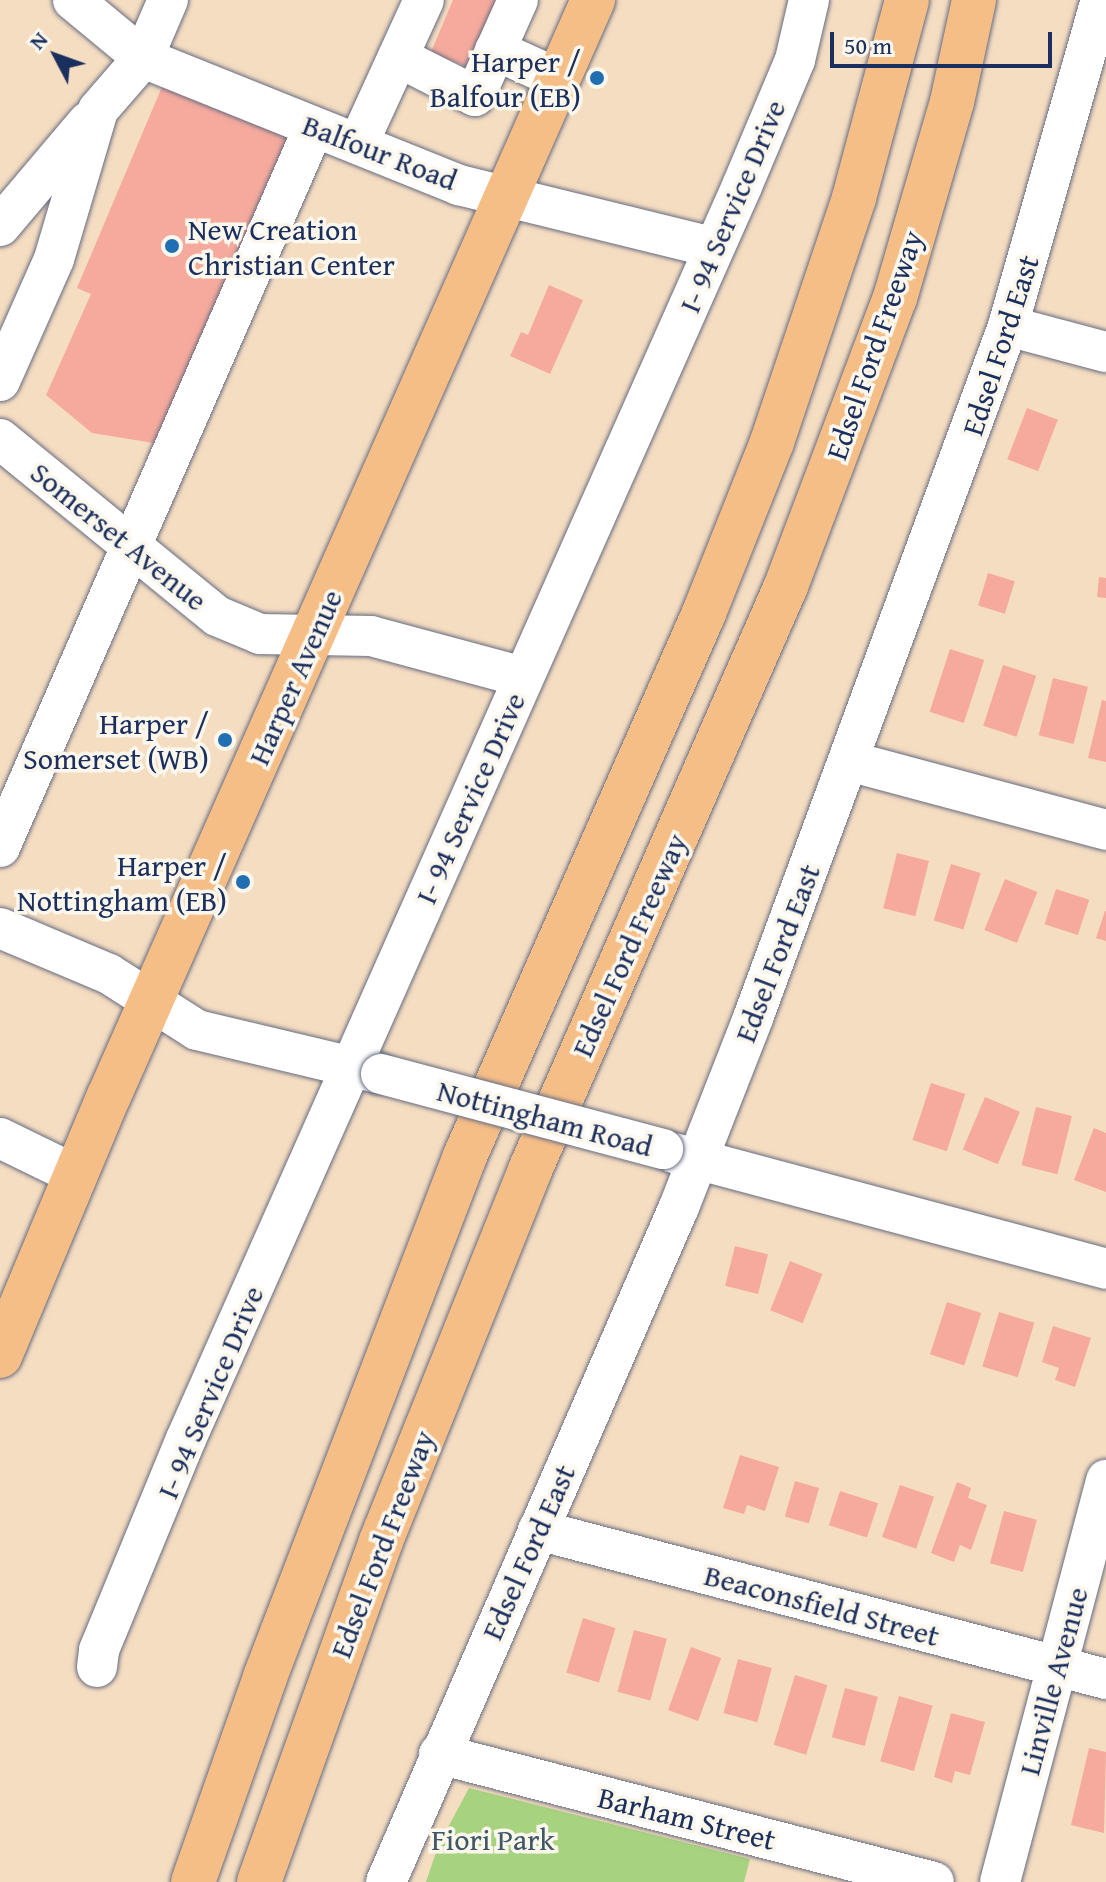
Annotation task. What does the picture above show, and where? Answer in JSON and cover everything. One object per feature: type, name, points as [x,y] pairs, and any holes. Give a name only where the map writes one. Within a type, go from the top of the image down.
[{"type":"main road","name":"Harper Avenue","points":[[0,1356],[150,1004],[593,0]]},
{"type":"main road","name":"Edsel Ford Freeway","points":[[193,1882],[271,1662],[465,1156],[704,613],[772,442],[854,198],[907,0]]},
{"type":"main road","name":"Edsel Ford Freeway","points":[[259,1882],[381,1541],[530,1170],[786,586],[895,298],[952,102],[974,0]]},
{"type":"main road","points":[[952,102],[992,0]]},
{"type":"street","name":"Balfour Road","points":[[73,0],[143,58],[459,185],[509,194],[712,247]]},
{"type":"street","points":[[0,226],[143,58],[168,0]]},
{"type":"street","points":[[358,144],[424,0]]},
{"type":"street","points":[[398,57],[475,96],[518,0]]},
{"type":"street","name":"I- 94 Service Drive","points":[[97,1667],[99,1650],[123,1594],[366,1071],[523,677],[795,60],[809,0]]},
{"type":"street","name":"Edsel Ford East","points":[[386,1882],[538,1530],[680,1156],[849,761],[1008,326],[1101,0]]},
{"type":"street","points":[[495,50],[559,79]]},
{"type":"street","points":[[0,381],[54,259],[98,110]]},
{"type":"street","points":[[0,847],[314,127]]},
{"type":"street","points":[[1008,326],[1106,352]]},
{"type":"street","name":"Somerset Avenue","points":[[0,439],[217,616],[260,634],[371,636],[523,677]]},
{"type":"street","points":[[849,761],[1106,830]]},
{"type":"street","name":"Nottingham Road","points":[[0,928],[109,974],[150,1004],[197,1030],[366,1071],[1106,1269]]},
{"type":"street","points":[[0,1138],[76,1175]]},
{"type":"street","name":"Linville Avenue","points":[[1000,1882],[1106,1480]]},
{"type":"street","name":"Beaconsfield Street","points":[[538,1530],[1106,1679]]},
{"type":"street","name":"Barham Street","points":[[439,1754],[934,1882]]},
{"type":"green space","name":"Fiori Park","points":[[469,1788],[750,1859],[744,1882],[426,1882],[438,1846]]},
{"type":"building","points":[[453,0],[499,0],[470,68],[431,52]]},
{"type":"building","name":"New Creation Christian Center","points":[[164,82],[295,140],[160,444],[92,433],[46,395],[91,294],[77,288]]},
{"type":"building","points":[[549,285],[583,300],[550,374],[510,356],[521,332],[528,335]]},
{"type":"building","points":[[1027,408],[1058,420],[1038,471],[1007,459]]},
{"type":"building","points":[[988,573],[1015,581],[1005,614],[978,606]]},
{"type":"building","points":[[1099,577],[1106,578],[1106,598],[1097,597]]},
{"type":"building","points":[[950,649],[984,660],[964,723],[930,712]]},
{"type":"building","points":[[1003,665],[1036,676],[1017,737],[983,726]]},
{"type":"building","points":[[1053,678],[1088,687],[1074,744],[1039,735]]},
{"type":"building","points":[[1102,700],[1106,701],[1106,762],[1088,758]]},
{"type":"building","points":[[897,853],[929,861],[915,916],[883,908]]},
{"type":"building","points":[[951,864],[981,873],[963,929],[934,920]]},
{"type":"building","points":[[1005,879],[1037,892],[1017,943],[984,930]]},
{"type":"building","points":[[1056,889],[1089,900],[1078,935],[1045,924]]},
{"type":"building","points":[[1106,911],[1106,941],[1096,938]]},
{"type":"building","points":[[931,1083],[965,1094],[947,1151],[912,1140]]},
{"type":"building","points":[[985,1097],[1020,1112],[998,1164],[963,1149]]},
{"type":"building","points":[[1036,1107],[1072,1116],[1057,1174],[1021,1165]]},
{"type":"building","points":[[1094,1128],[1106,1133],[1106,1192],[1074,1180]]},
{"type":"building","points":[[735,1246],[768,1254],[758,1294],[725,1286]]},
{"type":"building","points":[[790,1261],[822,1274],[803,1323],[770,1310]]},
{"type":"building","points":[[947,1302],[981,1313],[964,1365],[930,1354]]},
{"type":"building","points":[[999,1312],[1034,1323],[1018,1377],[982,1367]]},
{"type":"building","points":[[1053,1326],[1091,1338],[1075,1387],[1055,1380],[1059,1368],[1042,1362]]},
{"type":"building","points":[[740,1455],[779,1467],[765,1511],[747,1505],[744,1514],[723,1508]]},
{"type":"building","points":[[795,1481],[819,1488],[809,1523],[785,1517]]},
{"type":"building","points":[[957,1482],[971,1488],[968,1498],[987,1505],[971,1550],[960,1545],[954,1562],[931,1553]]},
{"type":"building","points":[[900,1485],[934,1497],[916,1549],[882,1537]]},
{"type":"building","points":[[840,1491],[878,1503],[867,1538],[829,1525]]},
{"type":"building","points":[[1004,1511],[1037,1520],[1023,1572],[990,1563]]},
{"type":"building","points":[[583,1618],[616,1628],[599,1682],[566,1673]]},
{"type":"building","points":[[634,1630],[667,1639],[650,1701],[617,1692]]},
{"type":"building","points":[[691,1647],[721,1658],[698,1721],[668,1710]]},
{"type":"building","points":[[738,1659],[772,1668],[757,1722],[724,1713]]},
{"type":"building","points":[[795,1675],[828,1685],[806,1755],[774,1745]]},
{"type":"building","points":[[845,1688],[878,1697],[865,1746],[832,1737]]},
{"type":"building","points":[[899,1696],[933,1706],[914,1771],[880,1761]]},
{"type":"building","points":[[951,1713],[985,1722],[970,1775],[955,1771],[952,1783],[934,1777]]},
{"type":"building","points":[[1089,1748],[1106,1752],[1104,1833],[1071,1825]]},
{"type":"place","name":"Harper / Balfour (EB)","points":[[597,78]]},
{"type":"place","name":"New Creation Christian Center","points":[[172,246]]},
{"type":"place","name":"Harper / Somerset (WB)","points":[[225,740]]},
{"type":"place","name":"Harper / Nottingham (EB)","points":[[243,882]]}]
